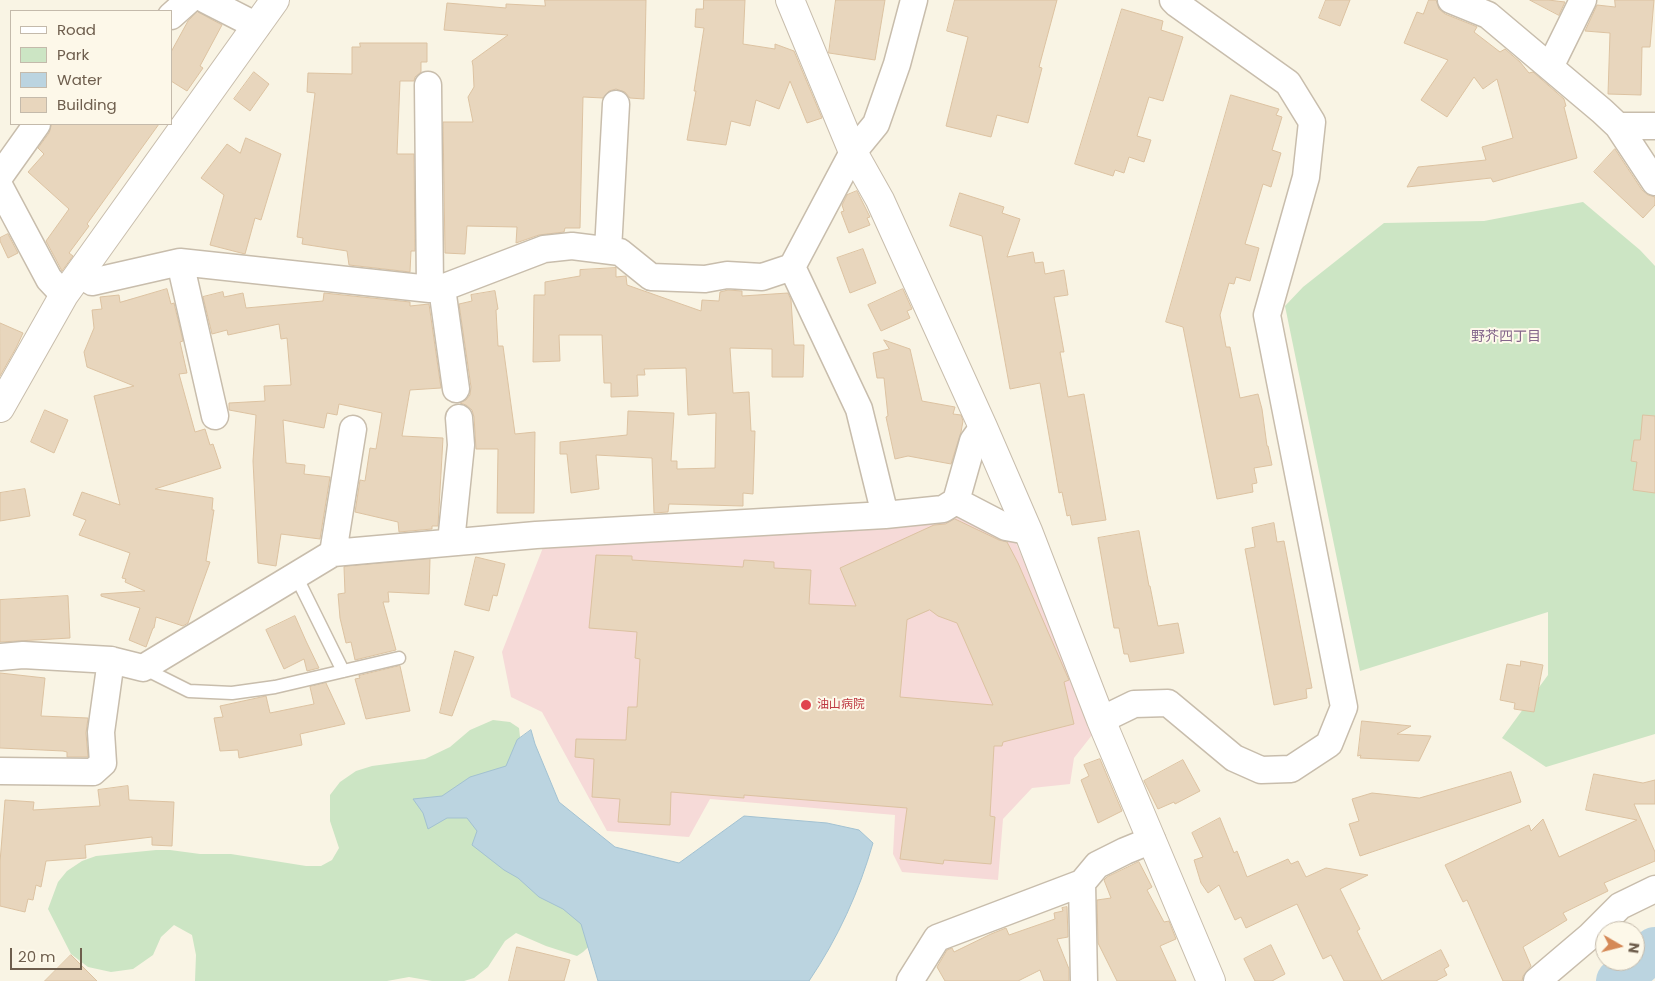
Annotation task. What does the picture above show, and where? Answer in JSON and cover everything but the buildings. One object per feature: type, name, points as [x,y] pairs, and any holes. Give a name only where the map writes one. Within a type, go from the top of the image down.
[{"type":"street","points":[[172,15],[189,0]]},
{"type":"street","points":[[206,0],[257,26]]},
{"type":"street","points":[[0,408],[64,295],[275,0]]},
{"type":"street","points":[[790,0],[853,152],[880,200],[1028,531],[1101,720],[1211,981]]},
{"type":"street","points":[[80,273],[92,282],[180,262],[436,289],[544,250],[572,246],[620,252],[651,277],[704,279],[727,275],[762,277],[792,267],[853,152],[876,124],[898,64],[914,0]]},
{"type":"street","points":[[1101,720],[1134,704],[1168,703],[1234,758],[1261,770],[1291,770],[1329,744],[1344,707],[1267,315],[1306,177],[1312,122],[1288,83],[1173,0]]},
{"type":"street","points":[[1451,0],[1488,15],[1618,126],[1655,182]]},
{"type":"street","points":[[1550,67],[1583,0]]},
{"type":"street","points":[[428,85],[436,289],[456,389]]},
{"type":"street","points":[[608,250],[616,104]]},
{"type":"street","points":[[0,176],[36,125]]},
{"type":"street","points":[[1618,126],[1655,126]]},
{"type":"street","points":[[0,187],[49,279],[64,295]]},
{"type":"street","points":[[180,262],[215,416]]},
{"type":"street","points":[[792,267],[859,409],[885,515]]},
{"type":"street","points":[[451,542],[461,445],[460,418]]},
{"type":"street","points":[[0,657],[23,655],[111,660],[143,668],[333,553],[556,534],[885,515],[943,509],[956,501],[973,441],[982,427]]},
{"type":"street","points":[[333,553],[354,429]]},
{"type":"street","points":[[956,501],[1006,527],[1028,531]]},
{"type":"street","points":[[0,771],[93,772],[103,763],[101,732],[111,660]]},
{"type":"street","points":[[910,981],[937,938],[1082,883],[1097,865],[1124,851],[1152,840]]},
{"type":"street","points":[[1082,883],[1084,981]]},
{"type":"street","points":[[1537,981],[1590,936],[1620,906],[1655,889]]},
{"type":"lane","points":[[296,576],[343,671]]},
{"type":"lane","points":[[143,668],[189,690],[232,693],[275,687],[400,658]]},
{"type":"shaded area","name":"油山病院","points":[[971,515],[985,518],[1016,543],[1096,730],[1074,758],[1070,784],[1032,788],[1003,819],[998,880],[902,872],[893,854],[895,815],[710,799],[689,837],[607,831],[542,712],[511,697],[502,652],[544,545]]},
{"type":"green space","points":[[1583,202],[1640,250],[1655,266],[1655,734],[1546,767],[1502,738],[1548,675],[1548,612],[1360,671],[1285,306],[1303,287],[1384,223],[1484,221]]},
{"type":"green space","points":[[493,720],[510,722],[519,728],[523,762],[477,814],[554,889],[597,939],[577,956],[546,946],[516,933],[505,941],[488,967],[474,978],[464,981],[432,981],[409,977],[387,981],[195,981],[196,955],[192,935],[174,925],[161,937],[153,955],[133,969],[111,972],[88,967],[71,954],[48,909],[58,882],[67,871],[82,861],[96,856],[170,850],[200,854],[231,854],[306,866],[321,866],[332,860],[339,848],[330,821],[330,795],[340,782],[356,771],[372,766],[425,759],[450,747],[470,730]]},
{"type":"water","points":[[531,730],[559,802],[615,847],[679,863],[744,816],[827,823],[859,830],[873,843],[847,914],[820,965],[809,981],[598,981],[581,924],[563,909],[539,897],[518,878],[504,870],[472,845],[477,831],[467,818],[447,818],[428,829],[423,813],[413,799],[442,796],[470,777],[506,766],[517,740]]},
{"type":"waterway","points":[[1618,981],[1655,949]]},
{"type":"place","name":"油山病院","points":[[806,705]]},
{"type":"district","name":"野芥四丁目","points":[[1506,337]]}]
